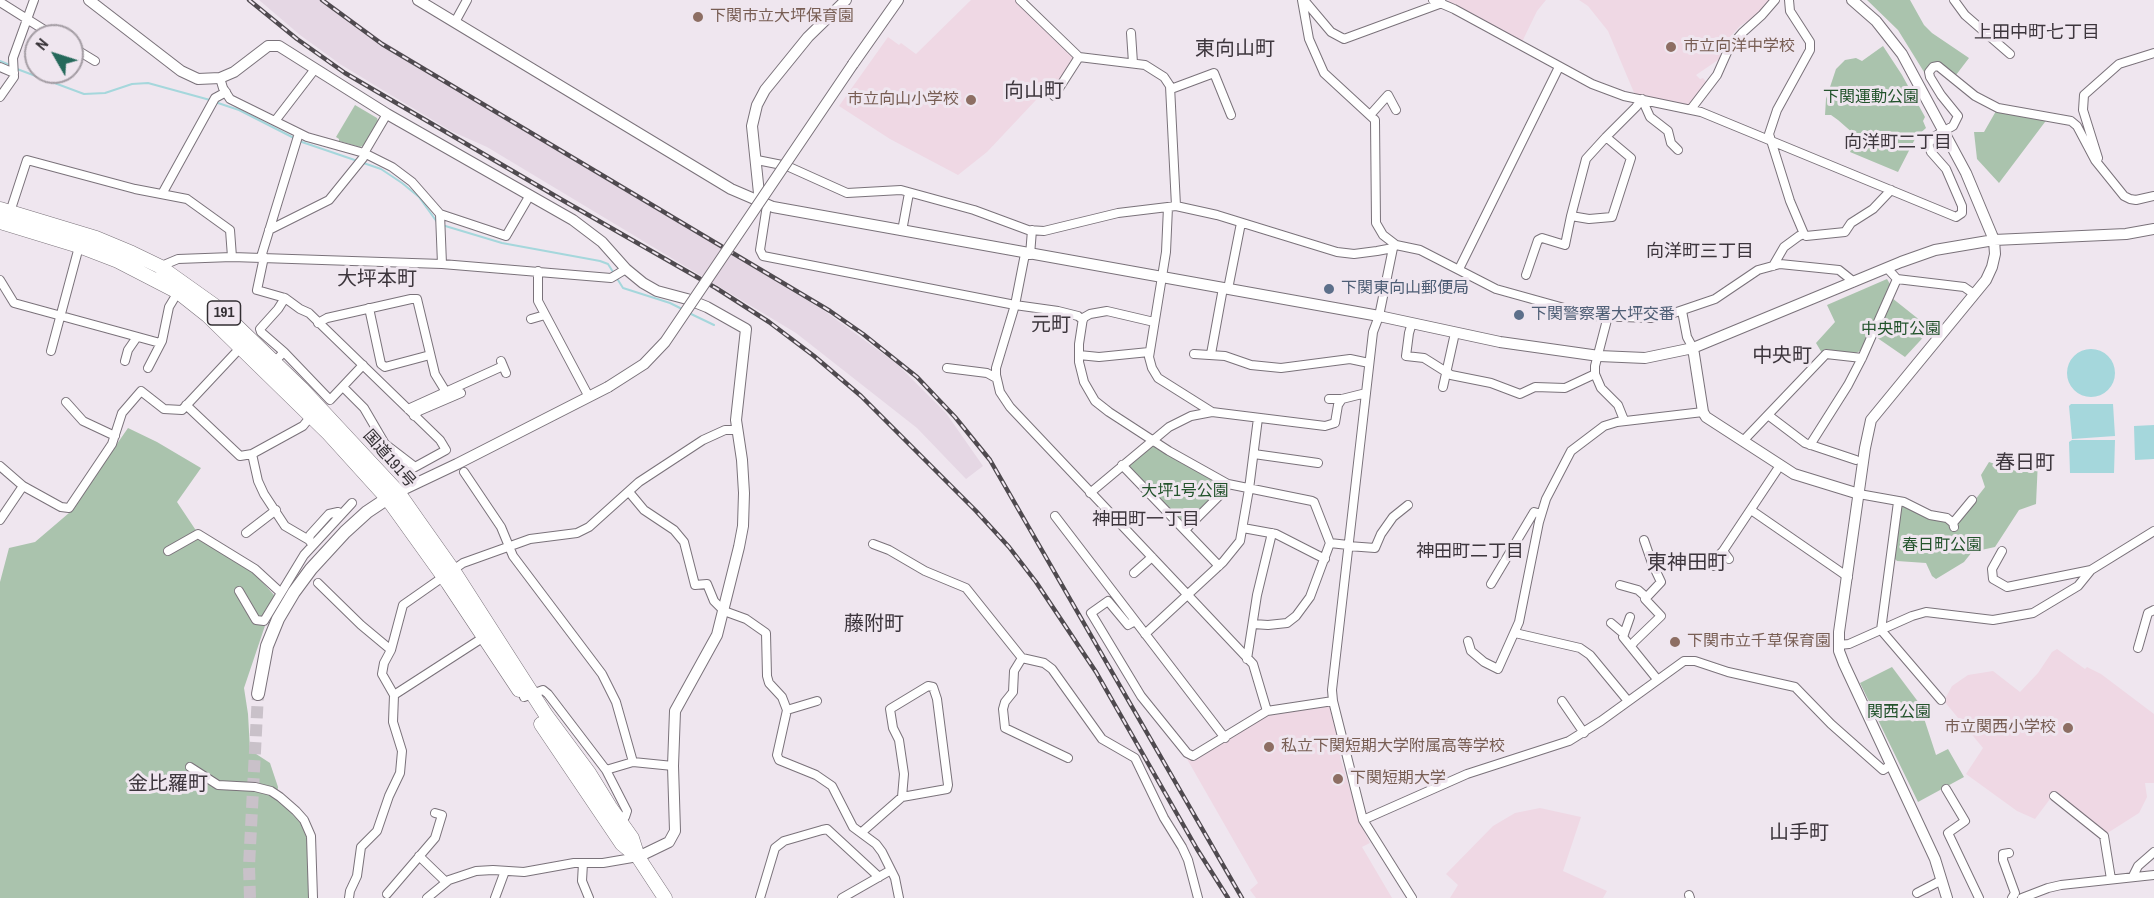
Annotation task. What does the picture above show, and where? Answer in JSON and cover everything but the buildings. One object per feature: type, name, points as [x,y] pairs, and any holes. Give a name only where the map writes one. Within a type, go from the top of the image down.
[{"type":"highway","name":"国道191号","points":[[3,215],[80,240],[132,253],[207,315],[392,495]]},
{"type":"highway","name":"国道191号","points":[[156,272],[218,308],[279,357],[392,495],[448,573],[622,844],[638,857],[665,898]]},
{"type":"main road","points":[[258,694],[267,646],[278,619],[294,592],[335,543],[367,512],[392,495]]},
{"type":"street","points":[[0,97],[14,72],[14,58],[34,0]]},
{"type":"street","points":[[89,0],[181,71],[198,80],[220,78],[234,72],[268,46],[274,45],[285,49],[387,114],[573,220],[602,242],[623,271],[657,291],[687,299],[746,329],[736,420],[743,474],[743,526],[717,636],[675,711],[673,766],[675,831],[669,842],[638,857],[603,863],[574,863],[524,872],[493,870],[476,872],[446,882],[427,898]]},
{"type":"street","points":[[455,22],[467,0]]},
{"type":"street","points":[[846,0],[808,37],[760,98],[752,126],[763,204],[760,250],[763,256],[1015,305],[1058,311],[1075,315],[1083,320]]},
{"type":"street","points":[[886,0],[888,16]]},
{"type":"street","points":[[392,495],[609,387],[644,364],[665,342],[898,0]]},
{"type":"street","points":[[1020,0],[1079,57],[1145,65],[1164,76],[1171,89],[1172,207],[1149,352],[1152,368],[1158,378],[1212,412]]},
{"type":"street","points":[[1303,0],[1331,32],[1344,39],[1439,2],[1604,89],[1691,109],[1770,139],[1956,217],[1962,213],[1962,206],[1946,169],[1931,152],[1928,144],[1935,136],[1953,126],[1958,116],[1930,77],[1929,72],[1933,67],[1938,66],[1975,96],[1998,108],[2071,121],[2077,126],[2087,147],[2103,170],[2130,199],[2154,196]]},
{"type":"street","points":[[1303,0],[1309,39],[1324,73],[1375,120],[1376,223],[1383,235],[1395,247]]},
{"type":"street","points":[[1691,109],[1717,75],[1730,48],[1775,0]]},
{"type":"street","points":[[1789,0],[1790,11],[1810,42],[1810,50],[1777,110],[1769,134],[1790,201],[1804,234],[1806,236],[1845,232],[1851,223],[1873,209],[1891,190]]},
{"type":"street","points":[[1852,0],[1876,21],[1897,46],[1966,173],[1994,240],[1995,254],[1986,280],[1875,414],[1869,428],[1839,633],[1839,645],[1844,664],[1942,880],[1947,898]]},
{"type":"street","points":[[1954,0],[1965,15],[2010,54]]},
{"type":"street","points":[[421,1],[730,189],[763,204],[1027,254],[1379,316],[1500,342],[1599,356],[1645,358],[1693,348],[1935,250],[1994,240],[2126,234],[2154,229]]},
{"type":"street","points":[[0,2],[34,24]]},
{"type":"street","points":[[1131,33],[1133,63]]},
{"type":"street","points":[[2103,170],[2088,130],[2083,110],[2083,98],[2120,64],[2154,53]]},
{"type":"street","points":[[84,54],[95,61]]},
{"type":"street","points":[[1054,96],[1079,57]]},
{"type":"street","points":[[0,67],[14,72]]},
{"type":"street","points":[[1460,269],[1559,67]]},
{"type":"street","points":[[275,121],[315,69]]},
{"type":"street","points":[[1171,89],[1214,73],[1231,115]]},
{"type":"street","points":[[220,78],[230,99],[275,121],[298,138],[364,155],[392,167],[405,176],[423,193],[440,217],[442,264]]},
{"type":"street","points":[[162,194],[212,102],[226,92]]},
{"type":"street","points":[[1371,114],[1388,95],[1396,110]]},
{"type":"street","points":[[1526,275],[1538,240],[1542,238],[1565,245],[1586,159],[1642,99]]},
{"type":"street","points":[[1642,99],[1650,117],[1668,131],[1671,142],[1678,150]]},
{"type":"street","points":[[269,230],[329,200],[358,166],[387,114]]},
{"type":"street","points":[[1571,216],[1589,219],[1612,217],[1631,158],[1606,137]]},
{"type":"street","points":[[298,138],[269,230],[257,290],[285,298],[309,314],[440,440],[447,450],[415,467],[385,444],[368,412],[344,387]]},
{"type":"street","points":[[3,215],[27,160],[187,199],[230,230],[232,256]]},
{"type":"street","points":[[757,160],[787,166],[847,193],[893,190],[909,192],[974,210],[1032,230],[1053,229],[1126,212],[1172,207],[1201,211],[1337,252],[1354,254],[1395,247],[1420,250],[1496,289],[1593,316],[1651,318],[1682,311],[1715,298],[1758,270],[1780,264],[1839,270],[1854,282]]},
{"type":"street","points":[[902,231],[909,192]]},
{"type":"street","points":[[440,217],[456,218],[506,236],[530,195]]},
{"type":"street","points":[[1211,354],[1241,223]]},
{"type":"street","points":[[1032,230],[1015,305],[998,360],[996,378],[1000,392],[1010,407],[1253,664],[1267,711]]},
{"type":"street","points":[[1773,266],[1784,247],[1804,234]]},
{"type":"street","points":[[51,351],[80,240]]},
{"type":"street","points":[[1395,247],[1373,332],[1332,679],[1333,701],[1363,820],[1412,898]]},
{"type":"street","points":[[156,272],[178,259],[232,256],[442,264],[611,278],[623,271]]},
{"type":"street","points":[[1887,268],[1897,279],[1964,287],[1974,294]]},
{"type":"street","points":[[538,271],[537,296],[589,397]]},
{"type":"street","points":[[1810,445],[1848,385],[1897,279]]},
{"type":"street","points":[[0,280],[14,303],[160,343]]},
{"type":"street","points":[[147,368],[162,341],[169,307],[178,292]]},
{"type":"street","points":[[285,298],[279,309],[260,328],[279,357],[330,399],[363,365]]},
{"type":"street","points":[[318,323],[327,318],[417,299],[435,374],[446,392]]},
{"type":"street","points":[[369,308],[381,364],[385,367],[430,355]]},
{"type":"street","points":[[1154,322],[1107,311],[1090,314],[1083,320],[1079,355],[1084,382],[1095,401],[1108,412],[1169,451],[1228,484],[1314,502],[1330,543],[1310,597],[1290,622],[1268,625],[1252,624]]},
{"type":"street","points":[[1682,311],[1687,337],[1693,348],[1703,412],[1711,421],[1794,474],[1859,494],[1904,502],[1930,515],[1947,518],[1953,525],[1972,501]]},
{"type":"street","points":[[531,319],[545,315]]},
{"type":"street","points":[[1608,316],[1595,374],[1601,388],[1618,405],[1624,420]]},
{"type":"street","points":[[1412,323],[1406,356],[1424,358],[1451,375],[1491,383],[1520,394],[1535,387],[1565,388],[1595,374]]},
{"type":"street","points":[[1443,387],[1455,333]]},
{"type":"street","points":[[125,361],[128,350],[137,337]]},
{"type":"street","points":[[0,466],[23,486],[61,507],[69,508],[97,468],[115,436],[122,413],[141,391],[164,409],[182,410],[241,347]]},
{"type":"street","points":[[1079,355],[1099,357],[1149,352]]},
{"type":"street","points":[[1194,354],[1225,356],[1251,364],[1281,368],[1350,359],[1369,363]]},
{"type":"street","points":[[1743,441],[1826,354],[1862,358]]},
{"type":"street","points":[[411,413],[446,392],[503,367]]},
{"type":"street","points":[[947,368],[987,373],[996,378]]},
{"type":"street","points":[[411,413],[461,393]]},
{"type":"street","points":[[1329,399],[1342,399],[1366,393]]},
{"type":"street","points":[[1090,493],[1153,440],[1177,422],[1191,416],[1212,412],[1325,426],[1335,423],[1338,405],[1342,399]]},
{"type":"street","points":[[66,402],[83,421],[115,436]]},
{"type":"street","points":[[186,405],[240,456],[252,454],[303,426],[311,416]]},
{"type":"street","points":[[1468,641],[1471,651],[1484,662],[1498,669],[1520,622],[1546,499],[1571,451],[1604,426],[1624,420],[1703,412]]},
{"type":"street","points":[[1768,416],[1810,445],[1857,460]]},
{"type":"street","points":[[1145,634],[1219,566],[1240,541],[1258,418]]},
{"type":"street","points":[[349,898],[357,876],[361,847],[377,831],[400,773],[401,746],[393,722],[394,695],[382,674],[403,605],[463,564],[531,539],[577,533],[589,527],[639,482],[703,440],[725,430],[738,430]]},
{"type":"street","points":[[252,454],[259,485],[285,526],[311,543]]},
{"type":"street","points":[[1254,454],[1318,463]]},
{"type":"street","points":[[1122,465],[1219,566]]},
{"type":"street","points":[[1714,566],[1718,556],[1726,555],[1751,510],[1777,471]]},
{"type":"street","points":[[464,472],[501,527],[508,547],[560,621],[602,674],[616,702],[633,762]]},
{"type":"street","points":[[1185,530],[1224,491],[1228,484]]},
{"type":"street","points":[[0,520],[23,486]]},
{"type":"street","points":[[628,492],[644,510],[679,535],[687,550],[695,585],[707,584],[714,601],[724,611],[746,618],[766,633],[767,676],[769,683],[782,697],[786,710],[778,760],[816,775],[832,786],[853,827],[876,844],[891,870],[899,898]]},
{"type":"street","points":[[1898,502],[1881,630],[1941,700]]},
{"type":"street","points":[[239,591],[256,620],[264,621],[311,543],[326,532],[351,505],[344,507],[325,525],[326,532],[335,543]]},
{"type":"street","points":[[1330,543],[1375,548],[1381,534],[1393,517],[1408,506]]},
{"type":"street","points":[[246,533],[276,510]]},
{"type":"street","points":[[1751,510],[1848,577]]},
{"type":"street","points":[[311,543],[310,535],[317,525],[329,514],[338,512]]},
{"type":"street","points":[[1491,584],[1534,512],[1541,514]]},
{"type":"street","points":[[1055,516],[1225,738]]},
{"type":"street","points":[[1243,528],[1272,533],[1324,559]]},
{"type":"street","points":[[1839,645],[1849,644],[1926,612],[1993,620],[2032,613],[2078,586],[2091,570],[2154,531]]},
{"type":"street","points":[[1247,659],[1257,595],[1272,533]]},
{"type":"street","points":[[168,551],[198,534],[255,569],[280,592]]},
{"type":"street","points":[[1644,540],[1655,572],[1661,582],[1646,597]]},
{"type":"street","points":[[873,544],[889,550],[925,571],[966,588],[1022,658],[1048,664],[1074,697],[1102,739],[1135,758],[1164,818],[1188,860],[1198,898]]},
{"type":"street","points":[[2002,551],[1992,569],[1993,579],[2007,587],[2091,570]]},
{"type":"street","points":[[1134,573],[1152,557]]},
{"type":"street","points":[[318,583],[361,625],[391,650]]},
{"type":"street","points":[[1620,585],[1638,590],[1661,615],[1631,647]]},
{"type":"street","points":[[1135,621],[1128,625],[1108,601],[1091,613],[1141,696],[1187,753],[1193,756],[1267,711],[1333,701]]},
{"type":"street","points":[[2138,648],[2148,613],[2154,610]]},
{"type":"street","points":[[1630,617],[1623,637],[1657,679]]},
{"type":"street","points":[[1611,623],[1624,634]]},
{"type":"street","points":[[1515,633],[1580,648],[1590,655],[1628,701]]},
{"type":"street","points":[[394,695],[488,634]]},
{"type":"street","points":[[1022,658],[1014,671],[1013,692],[1005,702],[1003,709],[1005,728],[1068,758]]},
{"type":"street","points":[[1363,820],[1467,774],[1558,746],[1584,733],[1684,661],[1695,661],[1728,672],[1795,687],[1831,724],[1883,770],[1891,765]]},
{"type":"street","points":[[862,832],[902,797],[947,789],[937,699],[933,687],[928,686],[890,709],[893,728],[899,740],[904,774],[902,797]]},
{"type":"street","points":[[528,695],[543,690],[548,694],[606,770],[627,811],[625,817]]},
{"type":"street","points":[[786,710],[817,701]]},
{"type":"street","points":[[1562,701],[1584,733]]},
{"type":"street","points":[[606,770],[633,762],[673,766]]},
{"type":"street","points":[[190,766],[218,785],[255,787],[271,791],[296,811],[304,820],[311,836],[313,898]]},
{"type":"street","points":[[1946,789],[1965,821],[1948,833],[1979,898]]},
{"type":"street","points":[[2054,796],[2104,836],[2111,879]]},
{"type":"street","points":[[387,894],[435,838],[442,815],[435,813]]},
{"type":"street","points":[[760,898],[775,848],[784,841],[827,829],[879,877]]},
{"type":"street","points":[[2133,876],[2138,866],[2154,852]]},
{"type":"street","points":[[2009,853],[2003,854],[2003,860],[2015,893],[2012,898]]},
{"type":"street","points":[[419,856],[446,882]]},
{"type":"street","points":[[583,863],[582,881],[589,898]]},
{"type":"street","points":[[843,898],[852,895],[891,870]]},
{"type":"street","points":[[495,898],[505,871]]},
{"type":"street","points":[[2022,898],[2048,888],[2154,875]]},
{"type":"street","points":[[1917,892],[1942,880]]},
{"type":"shaded area","points":[[259,0],[326,0],[381,40],[826,312],[897,364],[946,413],[983,466],[966,479],[917,428],[796,333],[487,147],[451,131],[340,64],[300,35]]},
{"type":"shaded area","points":[[971,0],[1017,0],[1053,39],[1076,59],[1059,85],[1052,83],[987,152],[958,175],[890,139],[839,106],[888,37],[916,54]]},
{"type":"shaded area","points":[[1449,0],[1546,0],[1537,11],[1522,42],[1455,7],[1448,2]]},
{"type":"shaded area","name":"市立向洋中学校","points":[[1579,0],[1771,0],[1759,14],[1740,26],[1731,36],[1721,58],[1696,75],[1707,83],[1689,105],[1635,95],[1608,31],[1588,6]]},
{"type":"shaded area","points":[[2057,649],[2085,669],[2087,667],[2101,674],[2154,714],[2154,783],[2145,783],[2147,797],[2139,813],[2106,834],[2056,791],[2035,819],[2017,811],[1966,774],[1983,748],[1944,701],[1952,686],[1968,675],[1993,671],[2020,692],[2038,673],[2052,652]]},
{"type":"shaded area","points":[[1330,707],[1340,757],[1361,825],[1370,843],[1362,847],[1392,898],[1256,898],[1250,890],[1258,883],[1187,759],[1194,761],[1266,716]]},
{"type":"shaded area","points":[[1540,808],[1581,817],[1563,871],[1607,891],[1603,898],[1450,898],[1458,885],[1446,874],[1493,826],[1515,813]]},
{"type":"green space","name":"下関運動公園","points":[[1867,0],[1910,0],[1924,25],[1932,33],[1969,58],[1956,75],[1937,63],[1924,72],[1898,30]]},
{"type":"green space","name":"下関運動公園","points":[[1883,46],[1925,117],[1923,121],[1926,128],[1916,137],[1898,172],[1850,152],[1854,144],[1854,134],[1831,115],[1825,115],[1826,99],[1836,69],[1845,60],[1856,58],[1862,61]]},
{"type":"green space","points":[[355,105],[377,118],[378,121],[365,145],[360,147],[339,141],[336,137]]},
{"type":"green space","points":[[1996,111],[2048,118],[1999,183],[1977,159],[1974,132],[1984,132]]},
{"type":"green space","points":[[1887,279],[1890,284],[1862,350],[1854,354],[1825,349],[1822,353],[1816,343],[1835,322],[1827,305]]},
{"type":"green space","name":"中央町公園","points":[[1892,298],[1931,329],[1905,357],[1876,337]]},
{"type":"green space","points":[[128,428],[201,468],[177,502],[195,529],[254,573],[275,596],[244,688],[250,750],[270,763],[278,787],[277,798],[301,823],[305,831],[308,841],[309,898],[0,898],[0,582],[9,548],[35,542],[69,513]]},
{"type":"green space","name":"大坪1号公園","points":[[1156,446],[1222,485],[1222,489],[1187,524],[1182,525],[1127,467],[1149,448]]},
{"type":"green space","name":"春日町公園","points":[[2033,456],[2038,460],[2036,504],[2019,510],[1995,547],[1972,552],[1964,562],[1936,579],[1932,576],[1926,563],[1897,561],[1893,557],[1901,506],[1957,523],[1985,487],[1981,475],[1989,462],[2022,473]]},
{"type":"green space","name":"関西公園","points":[[1892,667],[1919,703],[1936,755],[1948,749],[1964,777],[1918,802],[1860,683]]},
{"type":"water","points":[[2091,349],[2108,356],[2115,373],[2108,390],[2091,397],[2074,390],[2067,373],[2074,356]]},
{"type":"water","points":[[2071,404],[2113,404],[2115,436],[2072,439],[2069,406]]},
{"type":"water","points":[[2154,425],[2154,459],[2135,460],[2134,426]]},
{"type":"water","points":[[2072,440],[2115,440],[2114,473],[2070,473],[2069,442]]},
{"type":"waterway","points":[[0,61],[12,66]]},
{"type":"waterway","points":[[17,69],[84,94],[105,93],[132,84],[148,83],[210,100]]},
{"type":"waterway","points":[[215,102],[239,110],[294,138]]},
{"type":"waterway","points":[[299,141],[381,169],[419,197],[437,222]]},
{"type":"waterway","points":[[442,225],[502,243],[600,261],[608,264],[623,288],[682,309]]},
{"type":"waterway","points":[[689,313],[714,325]]},
{"type":"tunnel","points":[[250,898],[249,866],[258,694]]},
{"type":"railway","points":[[249,0],[297,39],[345,73],[716,288],[769,322],[861,396],[976,511],[1009,547],[1036,582],[1096,672],[1197,849],[1228,898]]},
{"type":"railway","points":[[322,0],[382,44],[830,311],[917,377],[955,417],[990,460],[1242,898]]},
{"type":"place","name":"下関市立大坪保育園","points":[[698,17]]},
{"type":"place","name":"市立向洋中学校","points":[[1671,47]]},
{"type":"place","name":"市立向山小学校","points":[[971,100]]},
{"type":"place","name":"下関東向山郵便局","points":[[1329,289]]},
{"type":"place","name":"下関警察署大坪交番","points":[[1519,315]]},
{"type":"place","name":"下関市立千草保育園","points":[[1675,642]]},
{"type":"place","name":"市立関西小学校","points":[[2068,728]]},
{"type":"place","name":"私立下関短期大学附属高等学校","points":[[1269,747]]},
{"type":"place","name":"下関短期大学","points":[[1338,779]]},
{"type":"district","name":"上田中町七丁目","points":[[2037,33]]},
{"type":"district","name":"東向山町","points":[[1235,50]]},
{"type":"district","name":"向山町","points":[[1034,92]]},
{"type":"district","name":"向洋町二丁目","points":[[1898,143]]},
{"type":"district","name":"向洋町三丁目","points":[[1700,252]]},
{"type":"district","name":"大坪本町","points":[[377,280]]},
{"type":"district","name":"元町","points":[[1051,326]]},
{"type":"district","name":"中央町","points":[[1782,357]]},
{"type":"district","name":"春日町","points":[[2025,464]]},
{"type":"district","name":"神田町一丁目","points":[[1146,520]]},
{"type":"district","name":"神田町二丁目","points":[[1470,552]]},
{"type":"district","name":"東神田町","points":[[1687,564]]},
{"type":"district","name":"藤附町","points":[[874,625]]},
{"type":"district","name":"金比羅町","points":[[168,785]]},
{"type":"district","name":"山手町","points":[[1799,834]]}]
